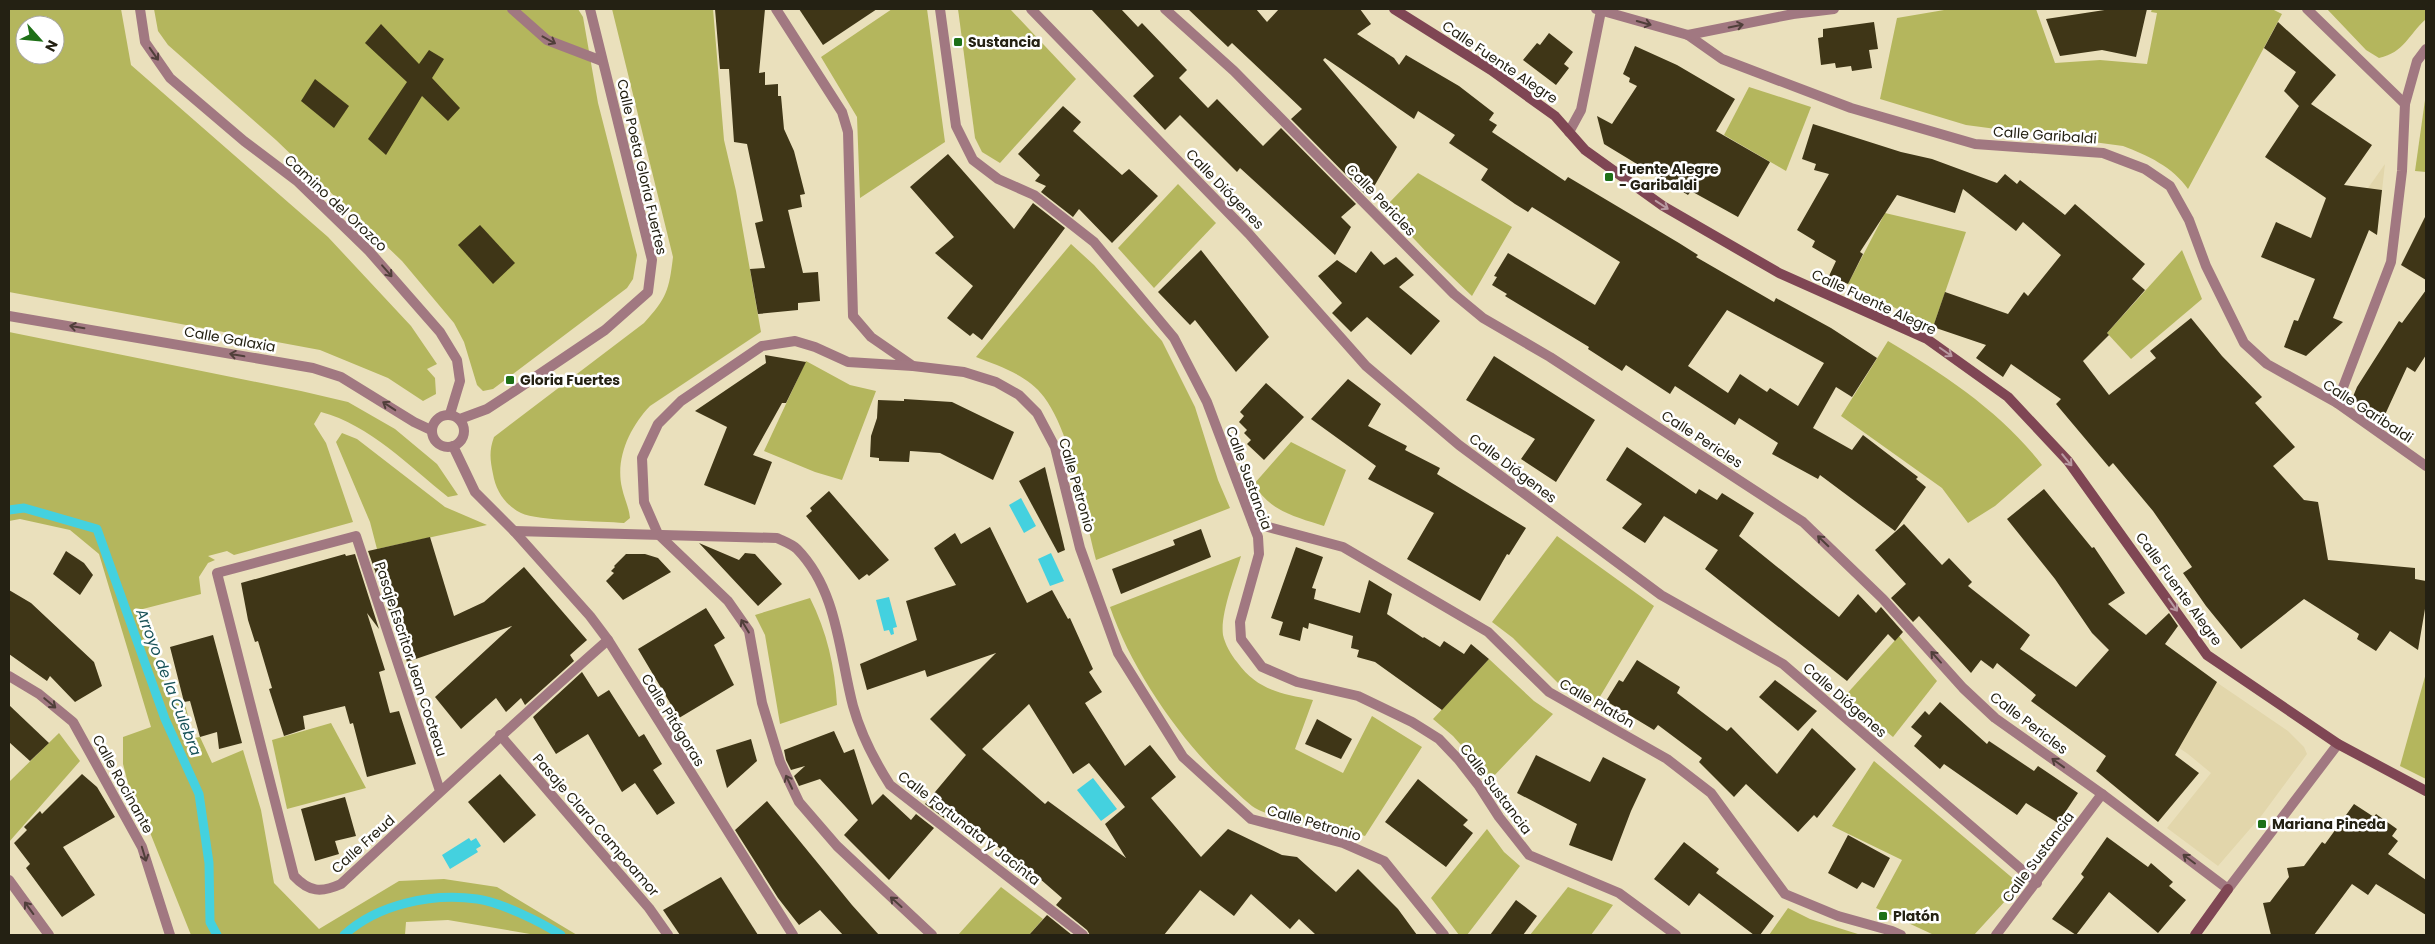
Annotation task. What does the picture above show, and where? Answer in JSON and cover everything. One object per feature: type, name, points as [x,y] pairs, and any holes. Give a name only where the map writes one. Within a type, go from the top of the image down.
[{"type":"street","name":"Camino del Orozco","points":[[140,9],[145,42],[170,78],[244,140],[297,181],[369,251],[440,332],[456,360],[460,381],[450,414]]},
{"type":"street","points":[[512,9],[547,40],[602,61]]},
{"type":"street","name":"Calle Poeta Gloria Fuertes","points":[[460,420],[487,409],[516,390],[604,330],[648,292],[652,260],[590,9]]},
{"type":"street","name":"Calle Petronio","points":[[776,9],[842,112],[848,132],[853,316],[871,337],[912,366],[964,372],[996,382],[1019,395],[1037,413],[1055,447],[1080,548],[1118,653],[1183,757],[1250,819],[1343,843],[1384,861],[1444,935]]},
{"type":"street","name":"Calle Sustancia","points":[[940,9],[956,126],[973,160],[998,180],[1034,195],[1094,242],[1174,338],[1207,402],[1258,537],[1258,554],[1240,622],[1242,639],[1262,667],[1297,682],[1358,696],[1412,722],[1439,739],[1458,759],[1479,786],[1499,817],[1529,855],[1619,894],[1676,935]]},
{"type":"street","name":"Calle Diógenes","points":[[1031,9],[1249,234],[1366,366],[1459,445],[1661,595],[1783,664],[2037,883]]},
{"type":"street","name":"Calle Pericles","points":[[1164,9],[1234,70],[1454,294],[1483,318],[1550,357],[1802,522],[1883,599],[1963,688],[1995,718],[2102,794],[2228,889]]},
{"type":"street","name":"Calle Fuente Alegre","points":[[1394,9],[1491,70],[1555,116],[1585,150],[1663,206],[1779,273],[1927,339],[2008,397],[2068,461],[2208,654],[2338,744],[2426,791]]},
{"type":"street","points":[[1688,36],[1794,11],[1834,9]]},
{"type":"street","points":[[2307,9],[2405,104]]},
{"type":"street","name":"Calle Garibaldi","points":[[1569,132],[1581,110],[1598,10],[1688,36],[1722,59],[1851,108],[1975,144],[2104,153],[2146,169],[2170,186],[2189,220],[2206,266],[2244,343],[2267,364],[2336,403],[2426,466]]},
{"type":"street","points":[[2336,403],[2391,262],[2402,171],[2405,104],[2417,61],[2426,49]]},
{"type":"street","name":"Calle Galaxia","points":[[9,316],[313,368],[341,376],[414,422],[431,430]]},
{"type":"street","points":[[912,366],[848,362],[815,347],[795,341],[762,346],[681,401],[658,424],[642,458],[644,502],[658,534],[728,601],[749,631],[762,703],[780,762],[799,802],[837,846],[932,935]]},
{"type":"street","points":[[450,414],[460,420],[465,430],[462,440],[448,448],[434,440],[431,430],[433,424],[440,416],[450,414]]},
{"type":"street","points":[[453,446],[475,492],[514,531]]},
{"type":"street","name":"Calle Platón","points":[[1253,523],[1343,547],[1488,632],[1549,692],[1666,759],[1711,793],[1785,894],[1838,916],[1901,935]]},
{"type":"street","name":"Calle Fortunata y Jacinta","points":[[514,531],[777,538],[796,548],[821,582],[834,619],[853,707],[870,754],[890,785],[1084,935]]},
{"type":"street","name":"Calle Pitágoras","points":[[514,531],[590,616],[608,640],[793,935]]},
{"type":"street","name":"Calle Freud","points":[[356,536],[218,573],[294,876],[303,886],[317,890],[330,889],[341,884],[500,735],[608,640]]},
{"type":"street","name":"Pasaje Escritor Jean Cocteau","points":[[356,536],[440,791]]},
{"type":"street","name":"Calle Rocinante","points":[[9,676],[39,694],[73,722],[142,847],[170,935]]},
{"type":"street","name":"Pasaje Clara Campoamor","points":[[500,735],[642,900],[668,935]]},
{"type":"street","points":[[2195,935],[2338,744]]},
{"type":"street","name":"Calle Sustancia","points":[[1996,935],[2037,883],[2102,794]]},
{"type":"street","points":[[9,880],[49,935]]},
{"type":"shaded area","points":[[9,9],[121,9],[131,65],[328,237],[411,326],[437,364],[427,369],[435,378],[436,394],[423,401],[388,378],[320,350],[9,292]]},
{"type":"shaded area","points":[[154,9],[578,9],[583,17],[598,103],[637,255],[633,279],[627,288],[493,389],[483,391],[477,385],[464,342],[454,323],[402,261],[276,140],[168,45],[158,31]]},
{"type":"shaded area","points":[[612,9],[713,9],[724,140],[736,191],[761,332],[650,406],[636,423],[626,444],[621,465],[620,477],[630,518],[624,523],[541,518],[529,516],[515,510],[499,492],[494,480],[490,455],[494,437],[644,323],[658,307],[668,286],[673,257]]},
{"type":"shaded area","points":[[892,9],[927,9],[945,142],[860,198],[857,117],[821,57]]},
{"type":"shaded area","points":[[958,9],[1010,9],[1076,79],[1000,163],[982,152],[975,138]]},
{"type":"shaded area","points":[[1950,9],[2036,9],[2055,63],[2100,60],[2147,64],[2157,13],[2151,12],[2152,9],[2272,9],[2282,14],[2188,189],[2167,168],[2141,153],[2123,146],[1966,125],[1880,99],[1897,18]]},
{"type":"shaded area","points":[[2327,9],[2426,9],[2426,19],[2395,52],[2379,58],[2366,50]]},
{"type":"shaded area","points":[[1749,87],[1811,107],[1786,171],[1724,135]]},
{"type":"shaded area","points":[[2426,93],[2426,172],[2415,171]]},
{"type":"shaded area","points":[[2385,164],[2377,235],[2349,215]]},
{"type":"shaded area","points":[[1418,173],[1512,227],[1472,296],[1416,241],[1387,205]]},
{"type":"shaded area","points":[[1178,184],[1216,223],[1154,288],[1118,248]]},
{"type":"shaded area","points":[[1885,213],[1966,232],[1933,327],[1848,284]]},
{"type":"shaded area","points":[[1071,244],[1094,265],[1162,341],[1195,407],[1218,480],[1230,508],[1096,560],[1070,453],[1054,413],[1037,389],[1022,377],[976,357]]},
{"type":"shaded area","points":[[2182,250],[2202,299],[2131,359],[2107,333]]},
{"type":"shaded area","points":[[9,332],[348,402],[395,429],[437,464],[458,495],[448,497],[372,436],[339,418],[321,412],[314,424],[326,443],[353,522],[234,555],[227,551],[208,556],[215,560],[208,563],[199,577],[201,594],[139,610],[172,704],[184,701],[194,738],[200,737],[212,763],[243,750],[261,810],[274,883],[319,929],[399,881],[444,879],[497,887],[577,935],[536,935],[448,920],[406,922],[405,935],[191,935],[149,830],[131,795],[123,764],[123,737],[151,727],[99,554],[70,530],[20,519],[9,521]]},
{"type":"shaded area","points":[[1888,341],[1951,381],[1990,411],[2009,428],[2042,465],[1995,506],[1968,523],[1942,488],[1841,416]]},
{"type":"shaded area","points":[[806,361],[850,385],[876,391],[842,480],[815,472],[764,451]]},
{"type":"shaded area","points":[[342,433],[357,439],[445,507],[487,525],[377,549],[370,522],[336,442]]},
{"type":"shaded area","points":[[1291,442],[1346,470],[1324,526],[1294,516],[1275,507],[1267,501],[1254,484]]},
{"type":"shaded area","points":[[1557,536],[1654,606],[1595,705],[1558,683],[1513,638],[1492,622]]},
{"type":"shaded area","points":[[1241,556],[1226,606],[1223,635],[1228,649],[1245,672],[1253,679],[1280,693],[1313,700],[1295,749],[1343,773],[1372,716],[1422,747],[1365,836],[1282,819],[1249,804],[1213,770],[1177,728],[1160,705],[1131,656],[1110,607]]},
{"type":"shaded area","points":[[810,598],[829,650],[837,705],[780,724],[765,635],[755,615]]},
{"type":"shaded area","points":[[1899,636],[1937,681],[1893,737],[1844,697]]},
{"type":"shaded area","points":[[1489,659],[1534,701],[1553,714],[1491,779],[1453,736],[1433,719]]},
{"type":"shaded area","points":[[2200,671],[2288,731],[2304,747],[2307,754],[2262,815],[2218,866],[2167,828],[2211,773],[2188,754],[2151,729]]},
{"type":"shaded area","points":[[2426,673],[2426,779],[2400,766]]},
{"type":"shaded area","points":[[331,723],[366,788],[287,809],[272,740]]},
{"type":"shaded area","points":[[59,733],[80,761],[9,842],[9,782]]},
{"type":"shaded area","points":[[1874,761],[2016,881],[2017,888],[1974,935],[1934,935],[1876,908],[1902,860],[1832,826]]},
{"type":"shaded area","points":[[1487,829],[1504,852],[1520,866],[1467,935],[1459,935],[1431,898]]},
{"type":"shaded area","points":[[1001,887],[1043,919],[1029,935],[958,935]]},
{"type":"shaded area","points":[[1568,887],[1613,905],[1591,935],[1530,935]]},
{"type":"shaded area","points":[[1788,908],[1810,919],[1861,935],[1769,935]]},
{"type":"water","points":[[1021,498],[1036,526],[1024,533],[1009,505]]},
{"type":"water","points":[[1051,553],[1064,581],[1050,586],[1038,559]]},
{"type":"water","points":[[889,597],[897,627],[893,628],[894,634],[891,635],[889,630],[884,631],[876,600]]},
{"type":"water","points":[[1093,778],[1117,809],[1101,821],[1077,790]]},
{"type":"water","points":[[469,838],[471,841],[476,838],[481,846],[476,849],[478,852],[450,869],[442,855]]},
{"type":"building","points":[[715,9],[765,9],[759,73],[765,72],[765,85],[778,84],[778,96],[781,96],[784,129],[794,151],[805,194],[800,195],[802,207],[788,210],[803,273],[818,272],[820,301],[798,303],[798,310],[758,314],[750,269],[765,268],[755,223],[763,221],[747,144],[734,142],[729,69],[720,69]]},
{"type":"building","points":[[799,9],[877,9],[823,45]]},
{"type":"building","points":[[1091,9],[1121,9],[1138,27],[1142,23],[1187,70],[1179,78],[1208,108],[1217,99],[1263,146],[1281,128],[1356,204],[1341,217],[1351,227],[1335,255],[1240,168],[1237,172],[1180,115],[1165,130],[1133,96],[1154,76]]},
{"type":"building","points":[[1188,9],[1256,9],[1267,22],[1279,9],[1360,9],[1371,24],[1357,34],[1394,58],[1399,65],[1406,55],[1459,86],[1494,113],[1489,120],[1497,125],[1492,132],[1565,181],[1568,177],[1679,243],[1698,255],[1696,257],[1774,302],[1776,298],[1831,328],[1877,358],[1852,397],[1836,387],[1813,428],[1852,450],[1863,435],[1918,477],[1916,479],[1926,487],[1895,531],[1820,475],[1818,479],[1772,454],[1778,443],[1739,418],[1735,425],[1675,386],[1670,394],[1626,365],[1622,371],[1588,349],[1589,347],[1505,296],[1507,294],[1492,285],[1497,277],[1494,276],[1508,253],[1595,305],[1620,262],[1532,207],[1528,212],[1515,204],[1481,180],[1488,169],[1449,143],[1455,135],[1418,111],[1414,119],[1325,58],[1323,60],[1397,147],[1372,190],[1366,195],[1291,119],[1302,109],[1232,43],[1228,47]],"holes":[[[1727,310],[1824,363],[1798,406],[1770,388],[1767,392],[1740,374],[1728,393],[1688,366]]]},
{"type":"building","points":[[2111,9],[2147,9],[2136,57],[2102,50],[2060,56],[2046,19]]},
{"type":"building","points":[[1874,22],[1878,49],[1869,50],[1872,68],[1852,71],[1851,66],[1836,68],[1835,63],[1821,65],[1818,38],[1823,37],[1823,29]]},
{"type":"building","points":[[2278,22],[2336,75],[2311,104],[2372,145],[2344,185],[2382,190],[2377,235],[2369,230],[2333,318],[2343,322],[2306,356],[2284,347],[2294,320],[2298,321],[2315,279],[2261,257],[2276,222],[2311,238],[2326,198],[2265,157],[2299,106],[2284,91],[2296,72],[2264,48]]},
{"type":"building","points":[[381,24],[419,64],[429,50],[444,59],[432,78],[460,108],[448,121],[422,96],[386,155],[368,139],[407,82],[365,43]]},
{"type":"building","points":[[1549,33],[1573,52],[1564,64],[1569,68],[1556,85],[1523,60],[1537,43],[1540,45]]},
{"type":"building","points":[[1635,46],[1677,65],[1735,99],[1716,131],[1770,162],[1738,217],[1691,191],[1688,195],[1604,144],[1597,116],[1612,124],[1637,86],[1629,82],[1630,78],[1623,74]]},
{"type":"building","points":[[315,79],[349,106],[334,128],[301,101]]},
{"type":"building","points":[[1063,106],[1081,122],[1073,131],[1122,175],[1129,169],[1158,196],[1112,243],[1079,209],[1073,217],[1041,192],[1046,186],[1035,181],[1040,175],[1018,154]]},
{"type":"building","points":[[1813,124],[1901,152],[1932,159],[1997,183],[2005,174],[2017,184],[2020,180],[2065,215],[2075,204],[2145,264],[2132,279],[2145,290],[2107,333],[2109,335],[2083,361],[2109,395],[2156,358],[2150,351],[2191,318],[2222,356],[2262,397],[2255,403],[2295,447],[2273,466],[2304,500],[2318,502],[2328,560],[2415,568],[2415,579],[2426,581],[2426,603],[2418,650],[2390,631],[2376,651],[2357,639],[2359,634],[2304,599],[2241,649],[2206,606],[2183,573],[2192,567],[2153,511],[2113,463],[2109,467],[2056,404],[2061,399],[2011,364],[2003,377],[1976,358],[1986,345],[1933,327],[1945,292],[2008,314],[2024,292],[2028,296],[2061,255],[2023,222],[2016,231],[1963,189],[1955,213],[1897,195],[1860,252],[1863,254],[1848,284],[1829,276],[1836,261],[1812,247],[1815,241],[1797,230],[1829,174],[1814,170],[1816,164],[1802,159]]},
{"type":"building","points":[[948,154],[1014,229],[1033,203],[1065,228],[982,340],[973,333],[970,336],[947,318],[973,286],[935,253],[954,237],[910,187]]},
{"type":"building","points":[[2426,215],[2426,280],[2401,265]]},
{"type":"building","points":[[480,225],[515,263],[493,284],[458,245]]},
{"type":"building","points":[[1201,250],[1269,337],[1236,372],[1195,320],[1190,325],[1158,292]]},
{"type":"building","points":[[1371,251],[1384,265],[1396,257],[1414,275],[1399,287],[1440,321],[1411,355],[1367,317],[1351,332],[1332,313],[1342,303],[1318,276],[1337,260],[1356,273]]},
{"type":"building","points":[[2426,290],[2426,355],[2415,372],[2407,367],[2383,419],[2352,399],[2357,387],[2399,321],[2402,323]]},
{"type":"building","points":[[765,355],[806,362],[786,403],[782,403],[753,455],[772,462],[755,505],[704,485],[727,427],[695,411],[766,363]]},
{"type":"building","points":[[1494,356],[1595,420],[1556,482],[1521,459],[1535,439],[1466,400]]},
{"type":"building","points":[[1348,379],[1381,404],[1368,426],[1407,446],[1405,450],[1440,468],[1437,474],[1526,528],[1509,555],[1507,554],[1480,601],[1407,559],[1434,513],[1368,479],[1376,466],[1311,419]]},
{"type":"building","points":[[1266,383],[1304,417],[1264,460],[1247,444],[1251,440],[1244,433],[1247,430],[1239,422],[1244,416],[1240,412]]},
{"type":"building","points":[[904,399],[952,402],[1014,432],[993,480],[940,453],[910,451],[909,462],[879,461],[879,458],[870,457],[871,436],[877,418],[878,400],[904,401]]},
{"type":"building","points":[[1627,447],[1696,494],[1699,489],[1717,500],[1722,493],[1754,513],[1739,536],[1839,617],[1858,594],[1876,613],[1881,607],[1903,632],[1895,641],[1888,634],[1847,681],[1705,569],[1718,550],[1664,516],[1645,543],[1622,528],[1642,504],[1606,480]]},
{"type":"building","points":[[1045,467],[1065,550],[1058,553],[1019,481]]},
{"type":"building","points":[[2044,489],[2092,548],[2094,547],[2125,593],[2108,604],[2146,635],[2169,613],[2178,626],[2165,644],[2217,682],[2175,755],[2199,773],[2158,822],[2096,771],[2106,756],[2031,701],[2036,695],[1997,663],[1993,669],[1981,660],[1971,673],[1919,616],[1913,622],[1891,598],[1906,584],[1875,550],[1904,524],[1942,565],[1949,558],[1972,582],[1968,586],[2030,635],[2020,649],[2076,687],[2109,650],[2092,633],[2055,579],[2007,519]]},
{"type":"building","points":[[829,491],[889,560],[869,576],[867,574],[859,580],[806,516],[812,511],[810,508]]},
{"type":"building","points":[[990,527],[1027,603],[1052,590],[1068,619],[1070,618],[1093,669],[1089,672],[1102,692],[1085,703],[1125,766],[1150,745],[1176,777],[1151,798],[1201,857],[1228,829],[1282,855],[1297,857],[1336,892],[1358,869],[1398,909],[1417,935],[1316,935],[1299,919],[1290,929],[1251,894],[1234,916],[1200,890],[1164,935],[1090,935],[1087,930],[1056,905],[1062,898],[1024,865],[949,813],[944,818],[925,804],[966,755],[930,719],[996,653],[927,677],[925,670],[867,690],[860,664],[917,640],[906,601],[956,585],[934,548],[955,533],[961,544]],"holes":[[[1029,704],[1073,774],[1089,763],[1125,807],[1105,824],[1126,858],[1048,801],[1045,804],[982,749]]]},
{"type":"building","points":[[1201,529],[1211,557],[1121,594],[1112,569],[1175,545],[1173,540]]},
{"type":"building","points":[[430,537],[454,616],[484,602],[524,567],[587,640],[570,655],[574,661],[525,705],[521,698],[506,712],[496,698],[461,729],[435,697],[512,626],[407,662],[368,551]]},
{"type":"building","points":[[699,543],[739,560],[745,553],[755,554],[782,584],[758,606]]},
{"type":"building","points":[[1296,547],[1323,557],[1312,588],[1316,589],[1314,599],[1360,613],[1369,580],[1392,594],[1387,614],[1423,638],[1440,647],[1444,641],[1464,654],[1471,644],[1489,659],[1442,710],[1375,662],[1357,657],[1359,650],[1351,648],[1353,636],[1309,623],[1308,629],[1303,627],[1300,641],[1279,635],[1283,622],[1271,618]]},
{"type":"building","points":[[66,551],[84,563],[93,575],[80,595],[53,574]]},
{"type":"building","points":[[345,554],[346,556],[355,554],[379,629],[367,613],[385,670],[379,672],[390,713],[399,711],[416,764],[367,777],[353,723],[350,724],[345,706],[303,716],[305,729],[284,736],[269,689],[272,688],[258,641],[255,642],[248,620],[241,583]]},
{"type":"building","points":[[626,554],[645,554],[658,558],[671,572],[623,600],[606,581],[614,573],[611,571],[614,566]]},
{"type":"building","points":[[9,590],[31,603],[94,662],[102,686],[75,702],[50,676],[47,681],[9,654]]},
{"type":"building","points":[[706,608],[725,638],[714,645],[734,685],[679,718],[638,649]]},
{"type":"building","points":[[213,635],[242,743],[219,749],[217,732],[200,737],[190,701],[184,702],[170,647]]},
{"type":"building","points":[[1637,660],[1680,687],[1677,693],[1727,731],[1731,727],[1777,774],[1812,728],[1856,769],[1817,818],[1814,815],[1798,832],[1746,784],[1734,797],[1699,762],[1702,758],[1658,725],[1654,730],[1606,701],[1619,680],[1623,682]]},
{"type":"building","points":[[582,672],[598,697],[609,690],[639,737],[644,734],[662,764],[653,770],[675,803],[657,815],[635,783],[622,792],[588,734],[556,754],[533,717]]},
{"type":"building","points":[[1775,680],[1817,711],[1798,731],[1759,697]]},
{"type":"building","points":[[1940,702],[1987,744],[1989,741],[2034,771],[2038,766],[2078,793],[2058,823],[2026,803],[2017,815],[1944,764],[1940,769],[1914,746],[1922,736],[1911,727],[1925,711],[1929,715]]},
{"type":"building","points":[[9,705],[49,743],[30,761],[9,742]]},
{"type":"building","points":[[1317,719],[1352,739],[1341,759],[1305,744]]},
{"type":"building","points":[[834,731],[844,753],[854,749],[872,805],[883,794],[911,820],[916,814],[934,828],[889,880],[844,835],[858,820],[820,779],[799,786],[794,776],[805,766],[791,770],[786,760],[784,750]]},
{"type":"building","points":[[751,739],[757,761],[727,788],[716,750]]},
{"type":"building","points":[[1536,755],[1590,782],[1603,757],[1646,779],[1631,811],[1612,861],[1569,845],[1577,824],[1517,793]]},
{"type":"building","points":[[82,774],[97,787],[115,817],[63,847],[95,895],[62,917],[26,868],[30,864],[14,843],[27,830],[24,827],[40,811],[42,814]]},
{"type":"building","points":[[500,774],[536,815],[504,843],[468,802]]},
{"type":"building","points":[[1418,779],[1468,820],[1463,825],[1473,833],[1446,867],[1385,822]]},
{"type":"building","points":[[345,797],[356,836],[335,841],[339,854],[315,861],[301,809]]},
{"type":"building","points":[[767,801],[879,935],[843,935],[820,910],[799,925],[778,898],[735,830]]},
{"type":"building","points":[[2354,804],[2374,817],[2376,814],[2397,829],[2392,836],[2398,841],[2388,854],[2426,880],[2426,915],[2376,884],[2368,895],[2352,884],[2314,935],[2271,935],[2263,903],[2270,902],[2289,877],[2287,868],[2304,866],[2322,842],[2325,844]]},
{"type":"building","points":[[1848,835],[1890,858],[1874,888],[1862,882],[1857,889],[1828,873]]},
{"type":"building","points":[[2107,837],[2148,867],[2151,863],[2173,882],[2169,886],[2186,900],[2158,933],[2109,892],[2076,935],[2052,919],[2084,877],[2081,874]]},
{"type":"building","points":[[1684,842],[1719,869],[1716,873],[1774,916],[1760,935],[1754,935],[1699,893],[1689,906],[1654,879]]},
{"type":"building","points":[[721,877],[758,935],[680,935],[663,910]]},
{"type":"building","points":[[1516,900],[1537,916],[1523,935],[1490,935]]},
{"type":"building","points":[[1047,915],[1072,935],[1029,935]]},
{"type":"waterway","name":"Arroyo de la Culebra","points":[[9,510],[24,508],[97,529],[165,719],[199,794],[209,863],[210,922],[217,935]]},
{"type":"waterway","name":"Arroyo de la Culebra","points":[[344,935],[358,924],[389,908],[406,903],[442,898],[477,899],[497,904],[543,924],[561,935]]},
{"type":"place","name":"Sustancia","points":[[958,42]]},
{"type":"place","name":"Fuente Alegre - Garibaldi","points":[[1609,177]]},
{"type":"place","name":"Gloria Fuertes","points":[[510,380]]},
{"type":"place","name":"Mariana Pineda","points":[[2262,824]]},
{"type":"place","name":"Platón","points":[[1883,916]]}]
